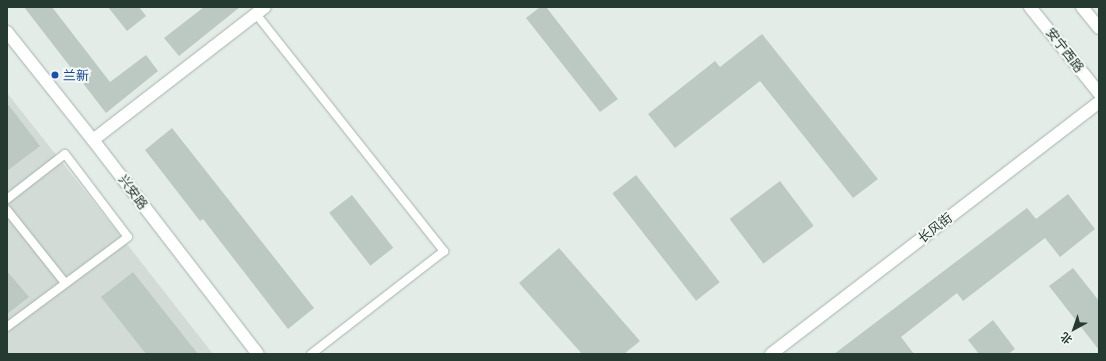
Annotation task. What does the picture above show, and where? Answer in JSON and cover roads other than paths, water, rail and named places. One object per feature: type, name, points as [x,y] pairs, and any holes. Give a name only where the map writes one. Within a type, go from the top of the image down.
[{"type":"street","name":"安宁西路","points":[[1030,7],[1099,94]]},
{"type":"street","points":[[1082,7],[1099,28]]},
{"type":"street","points":[[94,140],[261,10]]},
{"type":"street","name":"兴安路","points":[[7,32],[94,140],[258,354]]},
{"type":"street","name":"长风街","points":[[771,354],[1099,102]]},
{"type":"lane","points":[[261,10],[444,251],[310,354]]},
{"type":"lane","points":[[7,199],[65,154],[128,237],[7,327]]},
{"type":"lane","points":[[7,210],[65,283]]},
{"type":"place","name":"兰新","points":[[55,75]]}]
